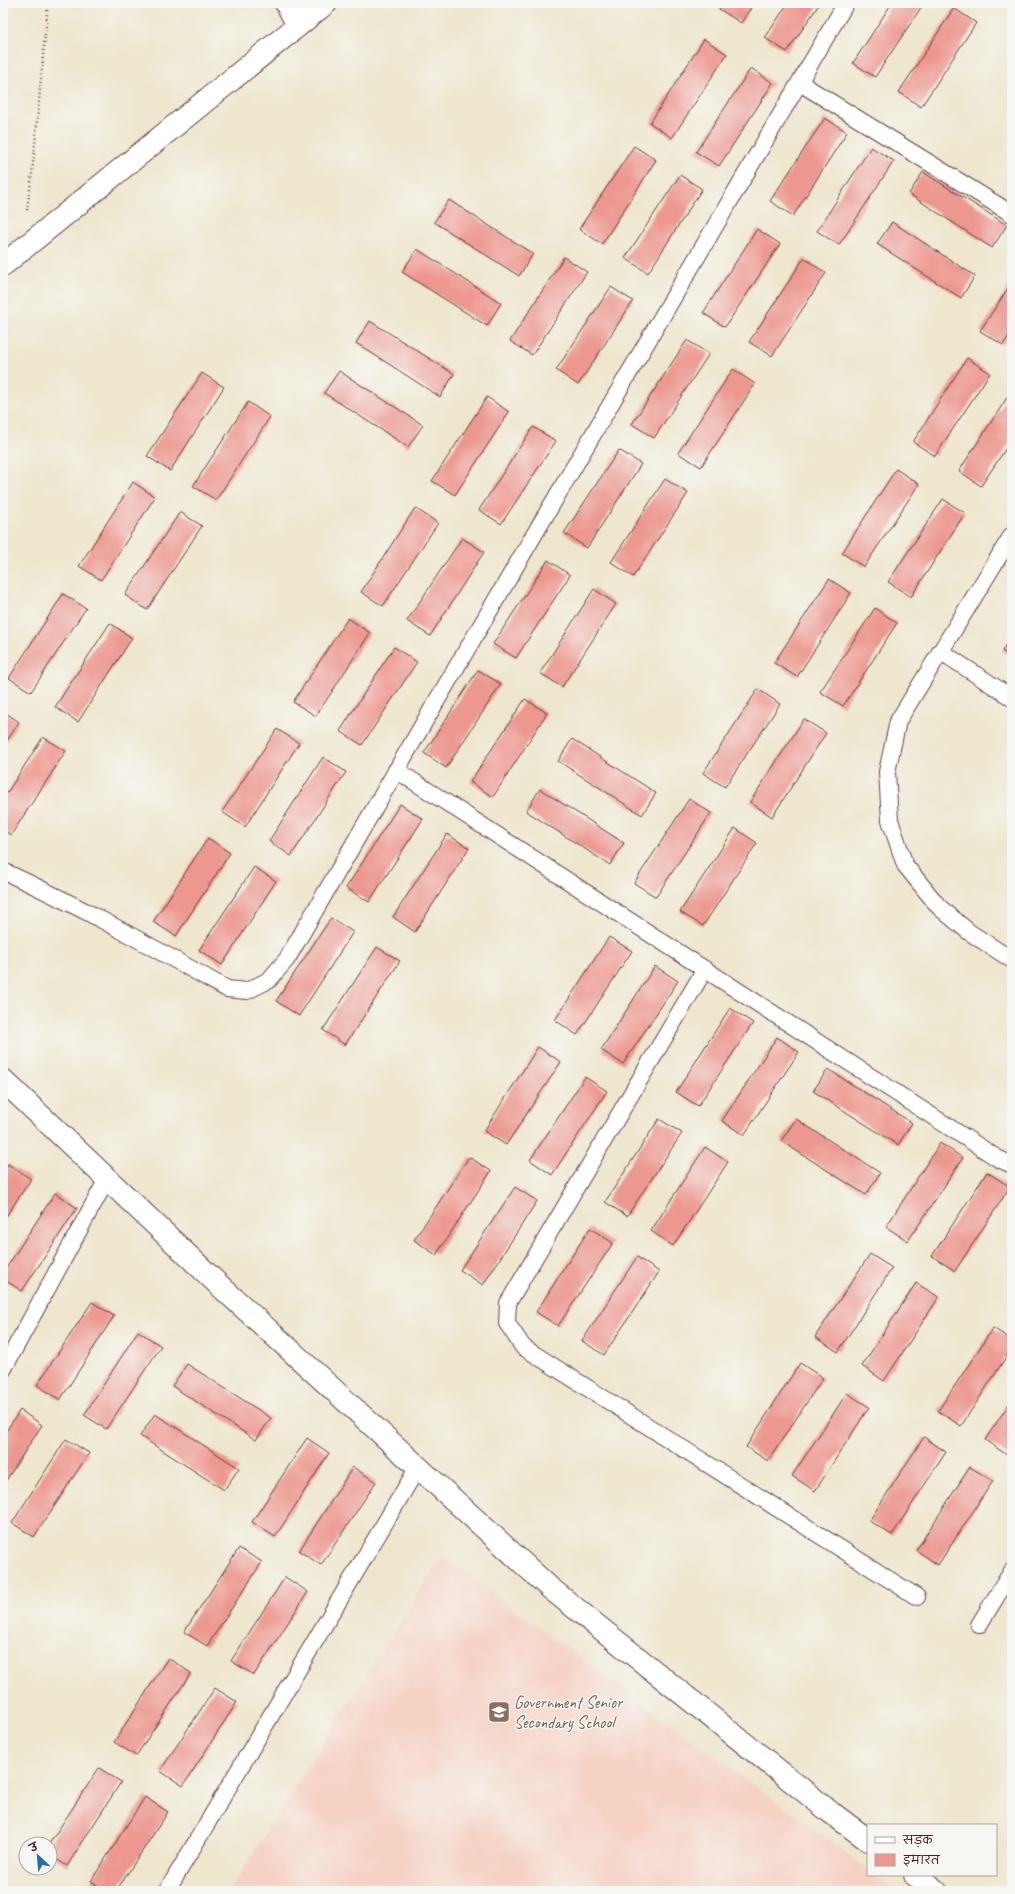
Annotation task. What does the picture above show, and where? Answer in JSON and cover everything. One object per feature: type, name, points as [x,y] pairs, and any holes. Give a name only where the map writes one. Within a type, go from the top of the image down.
[{"type":"street","points":[[286,3],[298,26]]},
{"type":"street","points":[[3,265],[326,3]]},
{"type":"street","points":[[3,1080],[219,1285],[550,1588],[829,1811],[867,1839]]},
{"type":"street","points":[[916,1876],[936,1891]]},
{"type":"lane","points":[[3,871],[57,896],[122,930],[227,990],[247,991],[269,980],[286,959],[846,3]]},
{"type":"lane","points":[[800,83],[1012,214]]},
{"type":"lane","points":[[1012,535],[898,721],[887,772],[890,820],[905,865],[939,907],[969,932],[1012,960]]},
{"type":"lane","points":[[940,651],[1012,698]]},
{"type":"lane","points":[[396,770],[918,1108],[997,1158],[1012,1165]]},
{"type":"lane","points":[[705,970],[508,1303],[506,1323],[523,1348],[917,1597]]},
{"type":"lane","points":[[3,1370],[107,1179]]},
{"type":"lane","points":[[167,1891],[418,1467]]},
{"type":"lane","points":[[979,1625],[1012,1571]]},
{"type":"path","points":[[22,250],[33,165],[48,3]]},
{"type":"shaded area","name":"Government Senior Secondary School","points":[[442,1556],[867,1868],[867,1876],[877,1876],[897,1891],[229,1891]]},
{"type":"building","points":[[722,3],[754,3],[741,23],[719,9]]},
{"type":"building","points":[[788,3],[820,3],[787,52],[765,38]]},
{"type":"building","points":[[892,3],[924,3],[875,77],[853,63]]},
{"type":"building","points":[[954,8],[976,23],[921,107],[899,92]]},
{"type":"building","points":[[704,39],[727,54],[672,138],[650,123]]},
{"type":"building","points":[[751,68],[773,83],[719,166],[696,152]]},
{"type":"building","points":[[825,118],[847,132],[793,216],[770,201]]},
{"type":"building","points":[[634,146],[656,160],[602,244],[579,229]]},
{"type":"building","points":[[871,147],[894,161],[839,245],[817,231]]},
{"type":"building","points":[[923,172],[1007,225],[992,248],[909,194]]},
{"type":"building","points":[[680,175],[702,189],[648,273],[625,258]]},
{"type":"building","points":[[449,200],[533,254],[519,276],[434,222]]},
{"type":"building","points":[[892,222],[975,276],[961,298],[877,244]]},
{"type":"building","points":[[757,229],[780,244],[725,327],[703,313]]},
{"type":"building","points":[[417,249],[501,303],[487,326],[402,272]]},
{"type":"building","points":[[564,257],[587,272],[532,355],[510,341]]},
{"type":"building","points":[[804,258],[826,273],[772,356],[749,342]]},
{"type":"building","points":[[1012,282],[1012,331],[1003,345],[980,331]]},
{"type":"building","points":[[611,287],[633,301],[578,385],[556,370]]},
{"type":"building","points":[[370,321],[454,374],[440,397],[356,343]]},
{"type":"building","points":[[687,340],[709,354],[654,438],[632,424]]},
{"type":"building","points":[[967,358],[990,373],[935,456],[913,442]]},
{"type":"building","points":[[733,369],[755,384],[701,467],[678,453]]},
{"type":"building","points":[[339,371],[423,425],[408,447],[324,393]]},
{"type":"building","points":[[202,373],[224,387],[170,471],[147,456]]},
{"type":"building","points":[[1012,390],[1012,439],[981,486],[959,471]]},
{"type":"building","points":[[487,397],[509,412],[455,495],[432,481]]},
{"type":"building","points":[[248,402],[270,417],[216,500],[193,486]]},
{"type":"building","points":[[533,427],[556,441],[501,524],[479,510]]},
{"type":"building","points":[[619,450],[641,464],[587,548],[564,533]]},
{"type":"building","points":[[896,469],[919,484],[864,567],[842,553]]},
{"type":"building","points":[[665,479],[688,493],[633,577],[611,562]]},
{"type":"building","points":[[133,482],[155,497],[101,580],[79,566]]},
{"type":"building","points":[[943,499],[965,513],[911,597],[888,582]]},
{"type":"building","points":[[415,508],[438,523],[383,606],[361,592]]},
{"type":"building","points":[[180,512],[202,526],[147,610],[125,595]]},
{"type":"building","points":[[462,538],[484,552],[430,636],[407,621]]},
{"type":"building","points":[[548,560],[570,575],[516,658],[493,644]]},
{"type":"building","points":[[829,579],[851,593],[797,677],[774,663]]},
{"type":"building","points":[[594,589],[616,604],[562,687],[540,673]]},
{"type":"building","points":[[63,594],[86,608],[31,692],[9,678]]},
{"type":"building","points":[[875,608],[897,623],[843,706],[820,692]]},
{"type":"building","points":[[348,618],[370,633],[316,716],[293,702]]},
{"type":"building","points":[[110,623],[132,638],[78,722],[55,707]]},
{"type":"building","points":[[1012,635],[1012,657],[1002,651]]},
{"type":"building","points":[[394,647],[417,662],[362,745],[340,731]]},
{"type":"building","points":[[478,670],[501,684],[446,768],[424,753]]},
{"type":"building","points":[[758,689],[780,704],[725,787],[703,773]]},
{"type":"building","points":[[525,699],[547,713],[493,797],[470,782]]},
{"type":"building","points":[[3,711],[19,722],[3,747]]},
{"type":"building","points":[[804,719],[826,733],[772,817],[750,802]]},
{"type":"building","points":[[277,729],[299,743],[245,827],[222,812]]},
{"type":"building","points":[[43,737],[66,751],[11,835],[3,830],[3,799]]},
{"type":"building","points":[[572,739],[656,793],[642,815],[558,761]]},
{"type":"building","points":[[323,757],[346,772],[291,856],[269,841]]},
{"type":"building","points":[[540,789],[624,843],[610,865],[526,811]]},
{"type":"building","points":[[689,799],[711,813],[656,897],[634,883]]},
{"type":"building","points":[[400,804],[423,819],[369,902],[346,888]]},
{"type":"building","points":[[735,828],[757,843],[703,926],[680,912]]},
{"type":"building","points":[[447,834],[469,848],[415,932],[393,917]]},
{"type":"building","points":[[208,838],[230,853],[176,936],[153,922]]},
{"type":"building","points":[[254,867],[276,881],[222,965],[199,950]]},
{"type":"building","points":[[331,918],[353,932],[299,1016],[276,1001]]},
{"type":"building","points":[[609,937],[632,951],[577,1035],[555,1020]]},
{"type":"building","points":[[377,947],[400,961],[345,1045],[323,1030]]},
{"type":"building","points":[[655,966],[678,981],[623,1064],[601,1050]]},
{"type":"building","points":[[730,1008],[753,1023],[698,1106],[676,1092]]},
{"type":"building","points":[[777,1037],[799,1052],[744,1135],[722,1121]]},
{"type":"building","points":[[538,1047],[561,1062],[506,1145],[484,1131]]},
{"type":"building","points":[[828,1069],[912,1123],[898,1145],[813,1091]]},
{"type":"building","points":[[585,1077],[607,1091],[552,1175],[530,1160]]},
{"type":"building","points":[[659,1119],[682,1133],[627,1216],[605,1202]]},
{"type":"building","points":[[796,1119],[880,1173],[866,1195],[781,1141]]},
{"type":"building","points":[[940,1143],[963,1158],[908,1241],[886,1227]]},
{"type":"building","points":[[705,1147],[728,1162],[673,1246],[651,1231]]},
{"type":"building","points":[[469,1157],[491,1171],[436,1255],[414,1240]]},
{"type":"building","points":[[8,1164],[31,1179],[3,1221],[3,1172]]},
{"type":"building","points":[[987,1172],[1010,1187],[955,1271],[932,1256]]},
{"type":"building","points":[[515,1187],[537,1201],[483,1285],[460,1270]]},
{"type":"building","points":[[55,1193],[77,1208],[22,1291],[3,1279],[3,1273]]},
{"type":"building","points":[[590,1228],[613,1243],[558,1326],[536,1312]]},
{"type":"building","points":[[870,1254],[892,1268],[838,1352],[815,1337]]},
{"type":"building","points":[[637,1257],[659,1272],[604,1355],[582,1341]]},
{"type":"building","points":[[916,1283],[939,1297],[884,1381],[862,1366]]},
{"type":"building","points":[[92,1302],[114,1316],[60,1400],[37,1385]]},
{"type":"building","points":[[993,1328],[1012,1340],[1012,1348],[961,1426],[938,1411]]},
{"type":"building","points":[[138,1331],[161,1346],[106,1429],[84,1415]]},
{"type":"building","points":[[800,1363],[823,1378],[768,1461],[746,1447]]},
{"type":"building","points":[[187,1364],[271,1418],[256,1440],[172,1386]]},
{"type":"building","points":[[847,1393],[869,1407],[815,1491],[792,1476]]},
{"type":"building","points":[[1012,1399],[1012,1448],[1007,1455],[985,1440]]},
{"type":"building","points":[[20,1410],[42,1425],[3,1485],[3,1436]]},
{"type":"building","points":[[155,1414],[239,1468],[224,1490],[140,1436]]},
{"type":"building","points":[[924,1437],[946,1452],[892,1535],[869,1521]]},
{"type":"building","points":[[307,1438],[329,1453],[275,1537],[252,1522]]},
{"type":"building","points":[[66,1439],[89,1453],[34,1537],[12,1523]]},
{"type":"building","points":[[353,1467],[376,1482],[321,1565],[299,1551]]},
{"type":"building","points":[[970,1467],[993,1481],[938,1565],[916,1550]]},
{"type":"building","points":[[239,1548],[262,1562],[207,1646],[184,1632]]},
{"type":"building","points":[[285,1577],[308,1592],[254,1675],[231,1661]]},
{"type":"building","points":[[168,1658],[191,1673],[136,1756],[114,1742]]},
{"type":"building","points":[[215,1688],[237,1702],[183,1786],[160,1771]]},
{"type":"building","points":[[99,1768],[121,1782],[67,1866],[58,1860],[58,1836],[54,1836]]},
{"type":"building","points":[[145,1797],[168,1812],[116,1891],[106,1891],[91,1881]]},
{"type":"place","name":"Government Senior Secondary School","points":[[499,1712]]}]
